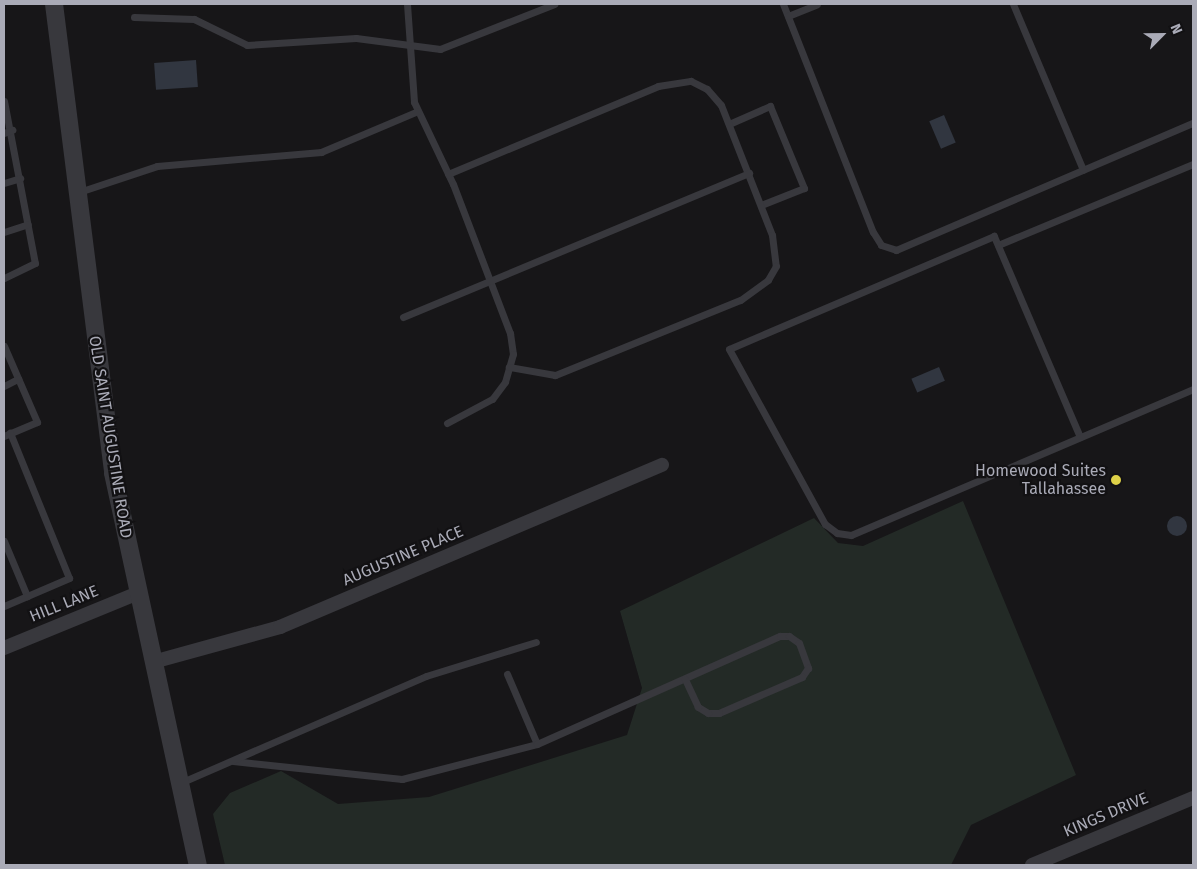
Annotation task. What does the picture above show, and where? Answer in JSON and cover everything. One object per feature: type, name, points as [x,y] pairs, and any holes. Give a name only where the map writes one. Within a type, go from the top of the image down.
[{"type":"street","name":"OLD SAINT AUGUSTINE ROAD","points":[[54,4],[75,193],[113,473],[198,865]]},
{"type":"street","name":"AUGUSTINE PLACE","points":[[153,662],[280,627],[662,465]]},
{"type":"street","name":"HILL LANE","points":[[4,648],[138,593]]},
{"type":"street","name":"KINGS DRIVE","points":[[1032,865],[1193,798]]},
{"type":"lane","points":[[407,4],[408,44],[418,111],[448,174],[510,333],[509,366],[492,398],[447,423]]},
{"type":"lane","points":[[134,17],[194,19],[248,45],[356,38],[452,47],[554,4]]},
{"type":"lane","points":[[783,4],[881,245],[896,250],[1193,123]]},
{"type":"lane","points":[[788,16],[817,4]]},
{"type":"lane","points":[[1013,4],[1082,170]]},
{"type":"lane","points":[[448,174],[677,81],[707,89],[729,124],[761,204],[777,251],[776,266],[755,291],[555,375],[509,366]]},
{"type":"lane","points":[[4,101],[12,130],[35,263],[4,278]]},
{"type":"lane","points":[[729,124],[770,106],[804,188],[761,204]]},
{"type":"lane","points":[[75,193],[157,166],[321,152],[418,111]]},
{"type":"lane","points":[[4,134],[12,130]]},
{"type":"lane","points":[[998,245],[1193,164]]},
{"type":"lane","points":[[402,317],[749,173]]},
{"type":"lane","points":[[4,183],[20,178]]},
{"type":"lane","points":[[4,232],[28,224]]},
{"type":"lane","points":[[1080,437],[994,236],[729,349],[815,509],[837,533],[851,535],[1193,389]]},
{"type":"lane","points":[[4,346],[37,422],[7,434],[69,578],[4,606]]},
{"type":"lane","points":[[4,386],[18,379]]},
{"type":"lane","points":[[4,541],[27,596]]},
{"type":"lane","points":[[234,761],[402,779],[537,744],[685,678],[780,636],[789,636],[799,643],[806,660],[802,677],[719,713],[698,707],[685,678]]},
{"type":"lane","points":[[180,784],[426,676],[536,642]]},
{"type":"lane","points":[[506,674],[537,744]]},
{"type":"shaded area","points":[[196,60],[198,87],[156,90],[154,63]]},
{"type":"shaded area","points":[[944,115],[956,143],[941,149],[929,121]]},
{"type":"shaded area","points":[[939,367],[945,381],[917,393],[911,379]]},
{"type":"shaded area","points":[[963,501],[1076,775],[971,825],[951,865],[225,865],[213,814],[230,793],[281,771],[338,804],[429,797],[627,735],[642,688],[620,611],[814,518],[838,543],[863,546]]},
{"type":"shaded area","points":[[1177,516],[1184,519],[1187,526],[1184,533],[1177,536],[1170,533],[1167,526],[1170,519]]},
{"type":"place","name":"Homewood Suites Tallahassee","points":[[1116,480]]}]
